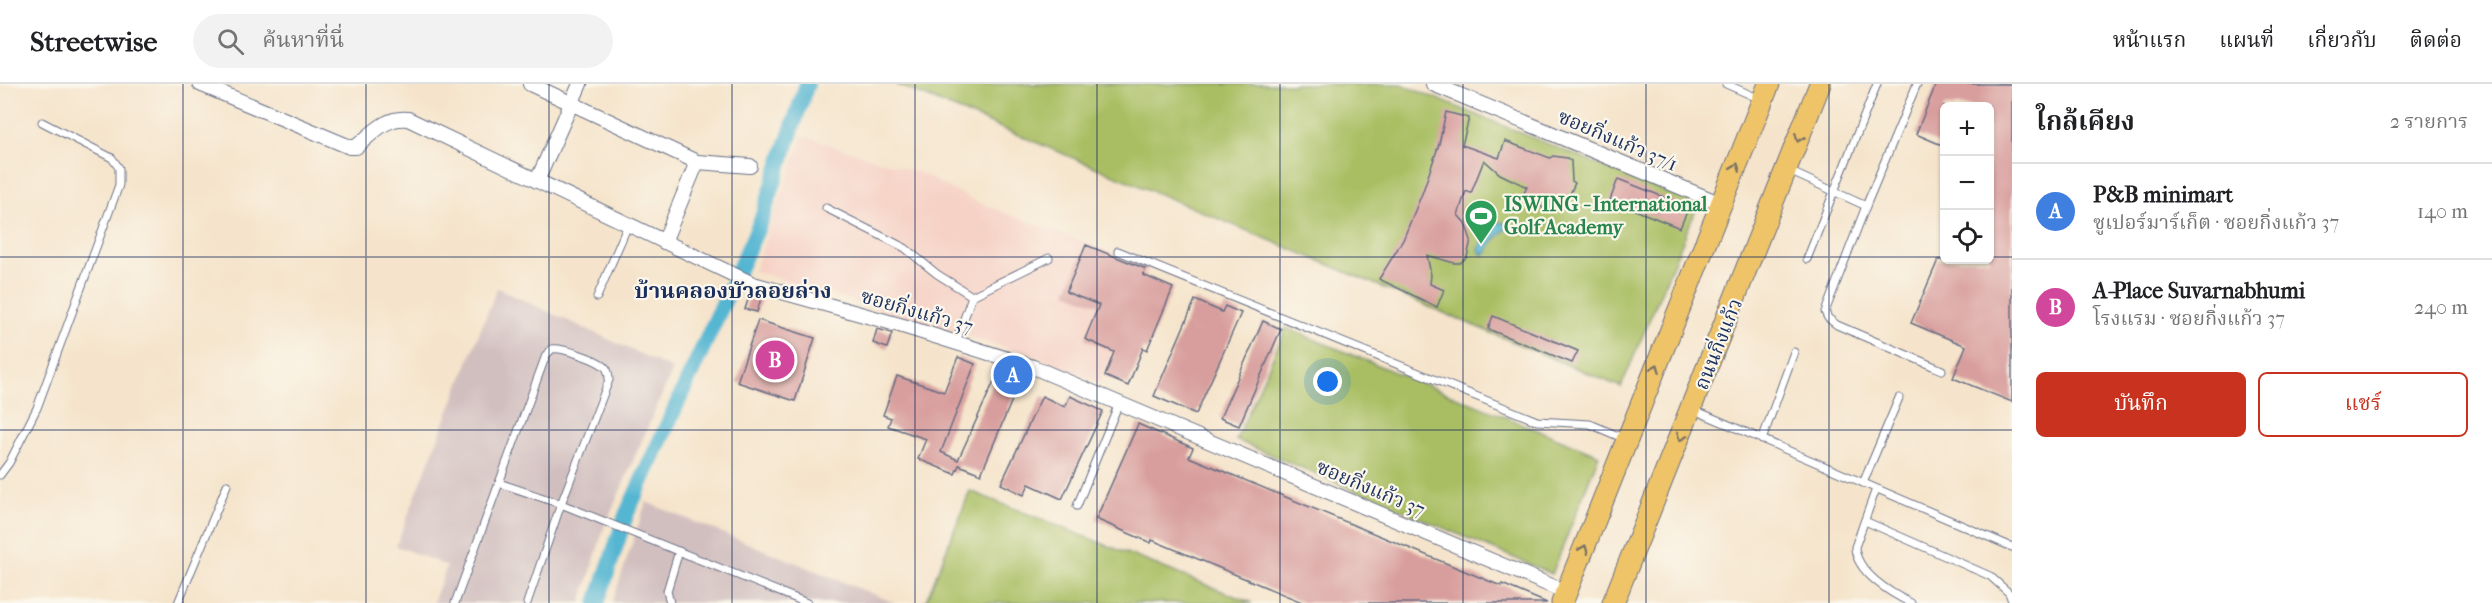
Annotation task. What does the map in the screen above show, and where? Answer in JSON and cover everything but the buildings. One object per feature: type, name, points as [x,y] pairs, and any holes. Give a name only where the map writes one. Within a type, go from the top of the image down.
[{"type":"main road","name":"ถนนกิ่งแก้ว","points":[[1617,599],[1820,84]]},
{"type":"main road","points":[[1564,597],[1766,92]]},
{"type":"street","name":"ซอยกิ่งแก้ว 37","points":[[201,84],[350,147],[356,147],[388,121],[398,117],[408,119],[753,284],[1033,366],[1564,597]]},
{"type":"street","points":[[530,84],[697,162],[750,166]]},
{"type":"street","points":[[537,181],[580,84]]},
{"type":"street","name":"ซอยกิ่งแก้ว 37/1","points":[[1433,84],[1721,204]]},
{"type":"street","points":[[664,242],[697,162]]},
{"type":"lane","points":[[1726,84],[1766,92]]},
{"type":"lane","points":[[1807,259],[1877,84]]},
{"type":"lane","points":[[1917,84],[1825,312],[1828,318],[1837,325],[1942,370]]},
{"type":"lane","points":[[0,475],[9,463],[37,408],[119,185],[118,168],[112,159],[42,122]]},
{"type":"lane","points":[[1786,170],[1866,206]]},
{"type":"lane","points":[[826,208],[906,248],[937,274],[972,296]]},
{"type":"lane","points":[[597,297],[628,225]]},
{"type":"lane","points":[[1118,251],[1537,421],[1590,424],[1627,440]]},
{"type":"lane","points":[[956,342],[972,296],[1049,258]]},
{"type":"lane","points":[[455,603],[546,356],[552,349],[560,348],[604,366],[609,373],[609,380],[561,504],[527,603]]},
{"type":"lane","points":[[1762,440],[1794,352]]},
{"type":"lane","points":[[1863,483],[1899,398]]},
{"type":"lane","points":[[1077,506],[1119,403]]},
{"type":"lane","points":[[1692,409],[2012,548]]},
{"type":"lane","points":[[499,483],[561,504],[807,603]]},
{"type":"lane","points":[[178,603],[227,485]]},
{"type":"lane","points":[[1876,489],[1855,547],[1856,557],[1860,565],[1896,596],[1911,603]]},
{"type":"lane","points":[[1864,521],[1990,576],[2009,593],[2012,601]]},
{"type":"lane","points":[[670,603],[667,591],[679,551]]},
{"type":"shaded area","points":[[803,136],[922,174],[979,203],[1150,267],[1099,383],[1041,359],[754,271]]},
{"type":"shaded area","points":[[497,288],[673,369],[604,528],[581,603],[433,603],[447,566],[396,546]]},
{"type":"shaded area","points":[[646,502],[895,603],[612,603]]},
{"type":"green space","name":"ISWING - International Golf Academy","points":[[896,84],[1401,84],[1698,205],[1621,387]]},
{"type":"green space","points":[[1286,328],[1599,455],[1552,574],[1236,440]]},
{"type":"green space","points":[[970,491],[1252,603],[925,603]]},
{"type":"water","points":[[1492,222],[1505,223],[1508,227],[1482,255],[1479,250],[1486,228]]},
{"type":"waterway","points":[[597,603],[626,515],[761,221],[807,84]]},
{"type":"place","name":"ISWING - International Golf Academy","points":[[1481,245]]},
{"type":"place","name":"A-Place Suvarnabhumi","points":[[775,360]]},
{"type":"place","name":"P&B minimart","points":[[1013,375]]},
{"type":"district","name":"บ้านคลองบัวลอยล่าง","points":[[733,290]]}]
